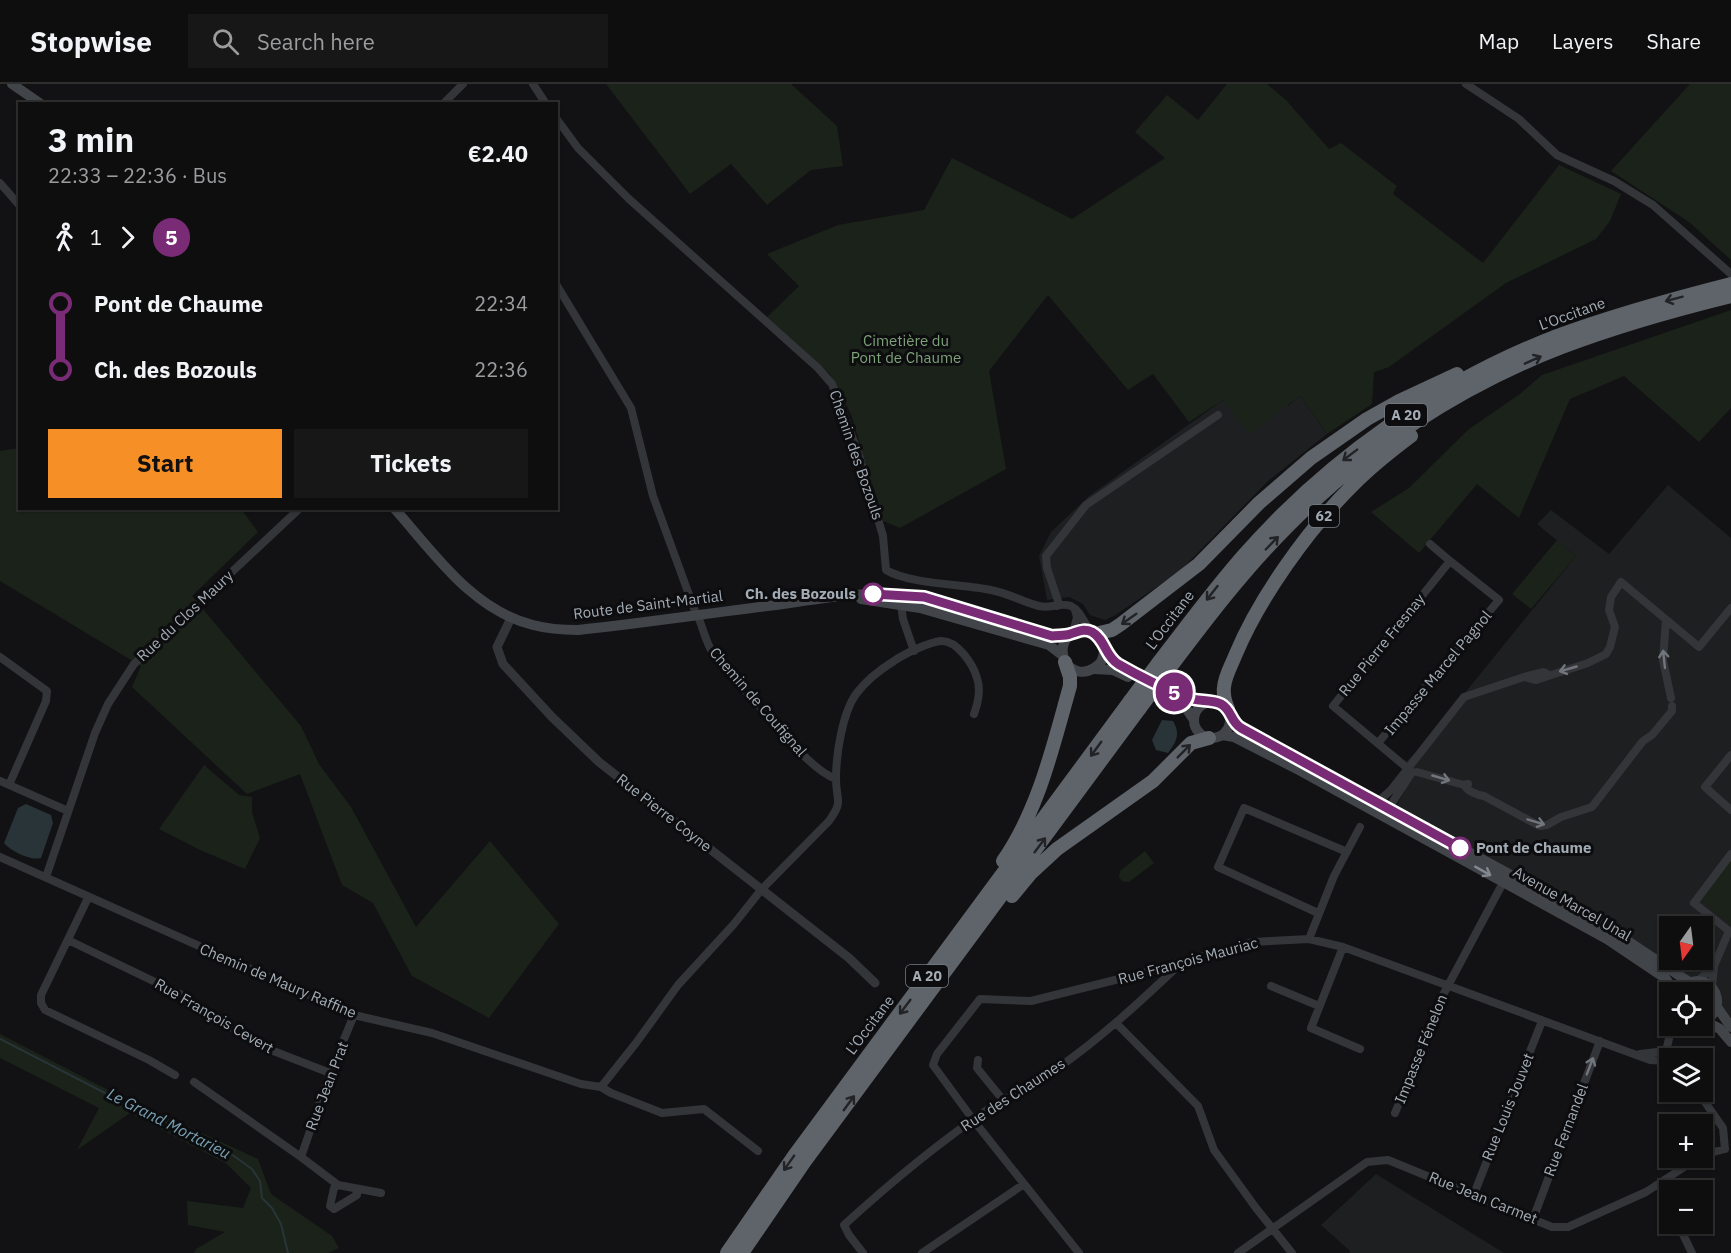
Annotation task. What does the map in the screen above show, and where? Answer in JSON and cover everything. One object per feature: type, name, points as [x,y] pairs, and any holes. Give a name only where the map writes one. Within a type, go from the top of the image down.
[{"type":"highway","name":"L'Occitane","points":[[727,1253],[794,1156],[970,928],[1244,554],[1309,489],[1377,434],[1465,378],[1521,351],[1613,317],[1731,284]]},
{"type":"highway","name":"L'Occitane","points":[[1164,666],[1266,549],[1335,482],[1375,450],[1425,416],[1496,376],[1561,347],[1632,323],[1731,296]]},
{"type":"highway","points":[[1096,637],[1121,624],[1199,564],[1284,479],[1337,438],[1408,397],[1479,364],[1521,351]]},
{"type":"highway","name":"62","points":[[1229,713],[1224,696],[1227,675],[1250,622],[1276,581],[1325,515],[1353,484],[1384,456],[1496,376]]},
{"type":"highway","points":[[970,928],[985,887],[1009,852],[1037,795],[1070,686],[1070,677],[1064,659]]},
{"type":"highway","points":[[970,928],[1001,909],[1031,873],[1057,849],[1153,781],[1191,743],[1215,736]]},
{"type":"highway","name":"L'Occitane","points":[[742,1253],[970,928]]},
{"type":"main road","points":[[12,84],[38,102]]},
{"type":"main road","name":"Route de Saint-Martial","points":[[396,510],[472,594],[511,618],[550,629],[578,630],[872,594],[912,595],[1052,636],[1071,633]]},
{"type":"main road","name":"Route de Saint-Martial","points":[[843,597],[920,608],[1049,645],[1064,659]]},
{"type":"main road","points":[[901,605],[910,600],[962,608]]},
{"type":"main road","points":[[1078,630],[1096,637],[1109,657],[1120,665],[1185,697],[1218,702],[1229,713],[1229,728],[1215,736],[1198,731],[1189,711],[1177,700],[1113,670],[1075,670],[1064,659],[1063,644],[1071,633],[1078,630]]},
{"type":"main road","points":[[1094,669],[1102,658],[1096,637]]},
{"type":"main road","points":[[1194,720],[1197,709],[1207,702]]},
{"type":"main road","name":"Avenue Marcel Unal","points":[[1229,713],[1232,722],[1241,728],[1373,800],[1391,807],[1608,928],[1697,982]]},
{"type":"main road","name":"Avenue Marcel Unal","points":[[1215,736],[1234,737],[1299,770],[1607,939],[1667,982]]},
{"type":"main road","points":[[1713,989],[1717,995],[1717,1007],[1713,1014]]},
{"type":"main road","points":[[1717,1007],[1731,1028]]},
{"type":"main road","points":[[1713,1026],[1720,1029],[1731,1042]]},
{"type":"street","points":[[446,102],[463,84]]},
{"type":"street","points":[[534,84],[545,102]]},
{"type":"street","points":[[1466,84],[1519,119],[1557,155],[1614,181],[1653,205],[1731,274]]},
{"type":"street","name":"Chemin des Bozouls","points":[[558,121],[578,148],[630,199],[818,368],[832,384],[859,455],[883,536],[886,570],[910,578],[992,590],[1039,606],[1064,605],[1074,608]]},
{"type":"street","points":[[0,183],[18,204]]},
{"type":"street","name":"Chemin de Coufignal","points":[[558,287],[631,408],[654,496],[707,643],[718,660],[801,751],[826,776],[836,779]]},
{"type":"street","points":[[1057,606],[1058,601],[1050,579],[1046,556],[1086,505],[1218,415]]},
{"type":"street","name":"Rue du Clos Maury","points":[[46,877],[95,733],[108,704],[134,664],[298,510]]},
{"type":"street","points":[[1430,544],[1450,561]]},
{"type":"street","name":"Impasse Marcel Pagnol","points":[[1378,743],[1499,600],[1450,561]]},
{"type":"street","name":"Rue Pierre Fresnay","points":[[1413,767],[1378,743],[1333,706],[1450,561]]},
{"type":"street","points":[[1299,770],[1377,810],[1391,807],[1420,751],[1464,697],[1524,677],[1543,672],[1548,674],[1588,663],[1606,654],[1615,627],[1609,610],[1611,597],[1621,582],[1699,647],[1731,608]]},
{"type":"street","points":[[901,605],[903,619],[914,651]]},
{"type":"street","points":[[907,627],[910,613],[920,608]]},
{"type":"street","points":[[1074,608],[1096,637]]},
{"type":"street","points":[[1071,633],[1077,617],[1074,608]]},
{"type":"street","name":"Rue Pierre Coyne","points":[[511,618],[497,647],[503,664],[552,717],[599,762],[849,958],[875,983]]},
{"type":"street","points":[[1413,767],[1464,785],[1540,826],[1592,807],[1643,741],[1652,735],[1672,711],[1663,660],[1666,620]]},
{"type":"street","points":[[601,1087],[678,985],[734,924],[761,890],[829,821],[838,808],[839,793],[836,779],[841,734],[856,694],[895,660],[941,641],[952,643],[961,650],[978,679],[978,704],[974,714]]},
{"type":"street","points":[[0,657],[47,691],[46,701],[9,785]]},
{"type":"street","points":[[1731,755],[1705,787],[1731,810]]},
{"type":"street","points":[[1373,800],[1387,795],[1413,767]]},
{"type":"street","points":[[0,781],[68,811]]},
{"type":"street","points":[[1318,913],[1218,867],[1244,808],[1347,852]]},
{"type":"street","points":[[1309,939],[1318,913],[1360,827]]},
{"type":"street","points":[[1712,982],[1714,966],[1729,931],[1694,903],[1731,854]]},
{"type":"street","name":"Chemin de Maury Raffine","points":[[0,857],[354,1016],[432,1033],[581,1084],[601,1087],[662,1113],[704,1109],[758,1151]]},
{"type":"street","points":[[1502,882],[1506,878],[1579,912]]},
{"type":"street","name":"Impasse Fénelon","points":[[1395,1113],[1448,986],[1502,882]]},
{"type":"street","points":[[88,898],[41,995],[40,1003],[45,1010],[175,1075]]},
{"type":"street","name":"Rue François Mauriac","points":[[974,1121],[933,1065],[937,1054],[980,999],[1031,1001],[1181,963],[1252,942],[1309,939],[1343,947],[1650,1060],[1659,1061]]},
{"type":"street","name":"Rue François Cevert","points":[[68,940],[180,994],[258,1045],[330,1073]]},
{"type":"street","points":[[1343,947],[1311,1028],[1360,1049]]},
{"type":"street","name":"Rue des Chaumes","points":[[862,1253],[844,1225],[958,1130],[1003,1100],[1057,1069],[1116,1023],[1181,963]]},
{"type":"street","points":[[1694,981],[1714,966]]},
{"type":"street","points":[[1271,986],[1319,1006]]},
{"type":"street","name":"Rue Jean Prat","points":[[301,1157],[330,1073],[354,1016]]},
{"type":"street","name":"Rue Louis Jouvet","points":[[1474,1194],[1542,1021]]},
{"type":"street","points":[[1116,1023],[1198,1106],[1214,1150],[1292,1253]]},
{"type":"street","name":"Rue Fernandel","points":[[1533,1219],[1600,1041]]},
{"type":"street","name":"Rue François Mauriac","points":[[1638,1055],[1659,1052]]},
{"type":"street","points":[[978,1060],[977,1068],[1003,1100]]},
{"type":"street","points":[[194,1082],[338,1185],[381,1193]]},
{"type":"street","points":[[1705,1102],[1723,1128],[1725,1149],[1713,1152]]},
{"type":"street","points":[[974,1121],[1079,1253]]},
{"type":"street","name":"Rue Jean Carmet","points":[[1238,1253],[1367,1162],[1388,1160],[1552,1227],[1568,1227],[1659,1185]]},
{"type":"street","name":"Rue Jean Carmet","points":[[1666,1180],[1684,1168]]},
{"type":"street","points":[[922,1253],[1024,1184]]},
{"type":"street","points":[[338,1185],[334,1188],[330,1206],[334,1209],[357,1195],[356,1189]]},
{"type":"street","points":[[1683,1234],[1692,1253]]},
{"type":"shaded area","points":[[1300,396],[1327,434],[1268,481],[1180,571],[1105,620],[1090,615],[1083,604],[1069,597],[1047,600],[1039,556],[1051,532],[1089,496],[1223,400],[1288,406]]},
{"type":"shaded area","points":[[1668,485],[1731,538],[1731,1017],[1713,1002],[1713,982],[1690,982],[1676,970],[1713,970],[1713,916],[1659,916],[1659,959],[1398,807],[1412,776],[1406,762],[1421,747],[1576,556],[1537,524],[1551,510],[1609,554]]},
{"type":"shaded area","points":[[1162,720],[1173,721],[1177,730],[1175,742],[1168,753],[1156,750],[1152,740]]},
{"type":"shaded area","points":[[26,804],[51,815],[53,823],[41,858],[37,859],[21,855],[4,843],[18,808]]},
{"type":"shaded area","points":[[1376,1174],[1504,1253],[1349,1253],[1350,1251],[1321,1225]]},
{"type":"green space","points":[[606,84],[791,84],[837,126],[843,166],[811,170],[767,205],[731,164],[690,194]]},
{"type":"green space","name":"Cimetière du Pont de Chaume","points":[[1227,84],[1267,84],[1286,100],[1329,149],[1341,143],[1397,186],[1393,194],[1483,263],[1559,165],[1621,194],[1610,221],[1596,239],[1506,283],[1389,367],[1374,372],[1372,404],[1327,434],[1300,396],[1250,434],[1223,400],[1189,422],[1153,374],[1128,390],[1048,295],[989,371],[1006,469],[900,528],[883,521],[851,414],[830,374],[767,317],[799,286],[767,254],[838,225],[924,210],[952,158],[1072,219],[1165,158],[1135,132],[1167,95],[1198,120]]},
{"type":"green space","points":[[1690,84],[1731,84],[1731,260],[1689,222],[1611,171]]},
{"type":"green space","points":[[1731,310],[1731,408],[1699,442],[1624,376],[1570,399],[1519,518],[1477,484],[1419,553],[1371,512],[1409,488],[1469,429],[1520,394],[1542,375]]},
{"type":"green space","points":[[18,448],[18,510],[242,510],[258,532],[192,596],[301,726],[319,764],[351,807],[416,927],[490,841],[559,924],[489,1018],[412,976],[373,903],[342,885],[300,774],[247,794],[132,687],[141,666],[0,581],[0,451]]},
{"type":"green space","points":[[1557,540],[1576,556],[1531,609],[1512,594]]},
{"type":"green space","points":[[204,765],[239,795],[252,797],[252,812],[260,838],[245,869],[159,829]]},
{"type":"green space","points":[[1145,851],[1154,863],[1129,882],[1122,881],[1119,877],[1120,871]]},
{"type":"green space","points":[[1731,862],[1731,925],[1704,902],[1710,885]]},
{"type":"green space","points":[[0,1034],[110,1091],[258,1159],[271,1194],[332,1236],[339,1248],[328,1253],[194,1253],[196,1249],[225,1232],[188,1225],[187,1201],[243,1208],[251,1188],[227,1164],[130,1113],[77,1150],[99,1108],[0,1058]]},
{"type":"waterway","name":"Le Grand Mortarieu","points":[[0,1039],[138,1110],[204,1139],[252,1169],[260,1181],[262,1198],[272,1208],[281,1224],[288,1253]]},
{"type":"bus line","name":"5","points":[[873,594],[924,597],[1052,636],[1070,634],[1078,630],[1091,632],[1100,638],[1109,657],[1120,665],[1185,697],[1224,705],[1230,713],[1232,722],[1241,728],[1460,848]]},
{"type":"place","name":"Ch. des Bozouls","points":[[873,594]]},
{"type":"place","name":"Pont de Chaume","points":[[1460,848]]}]
